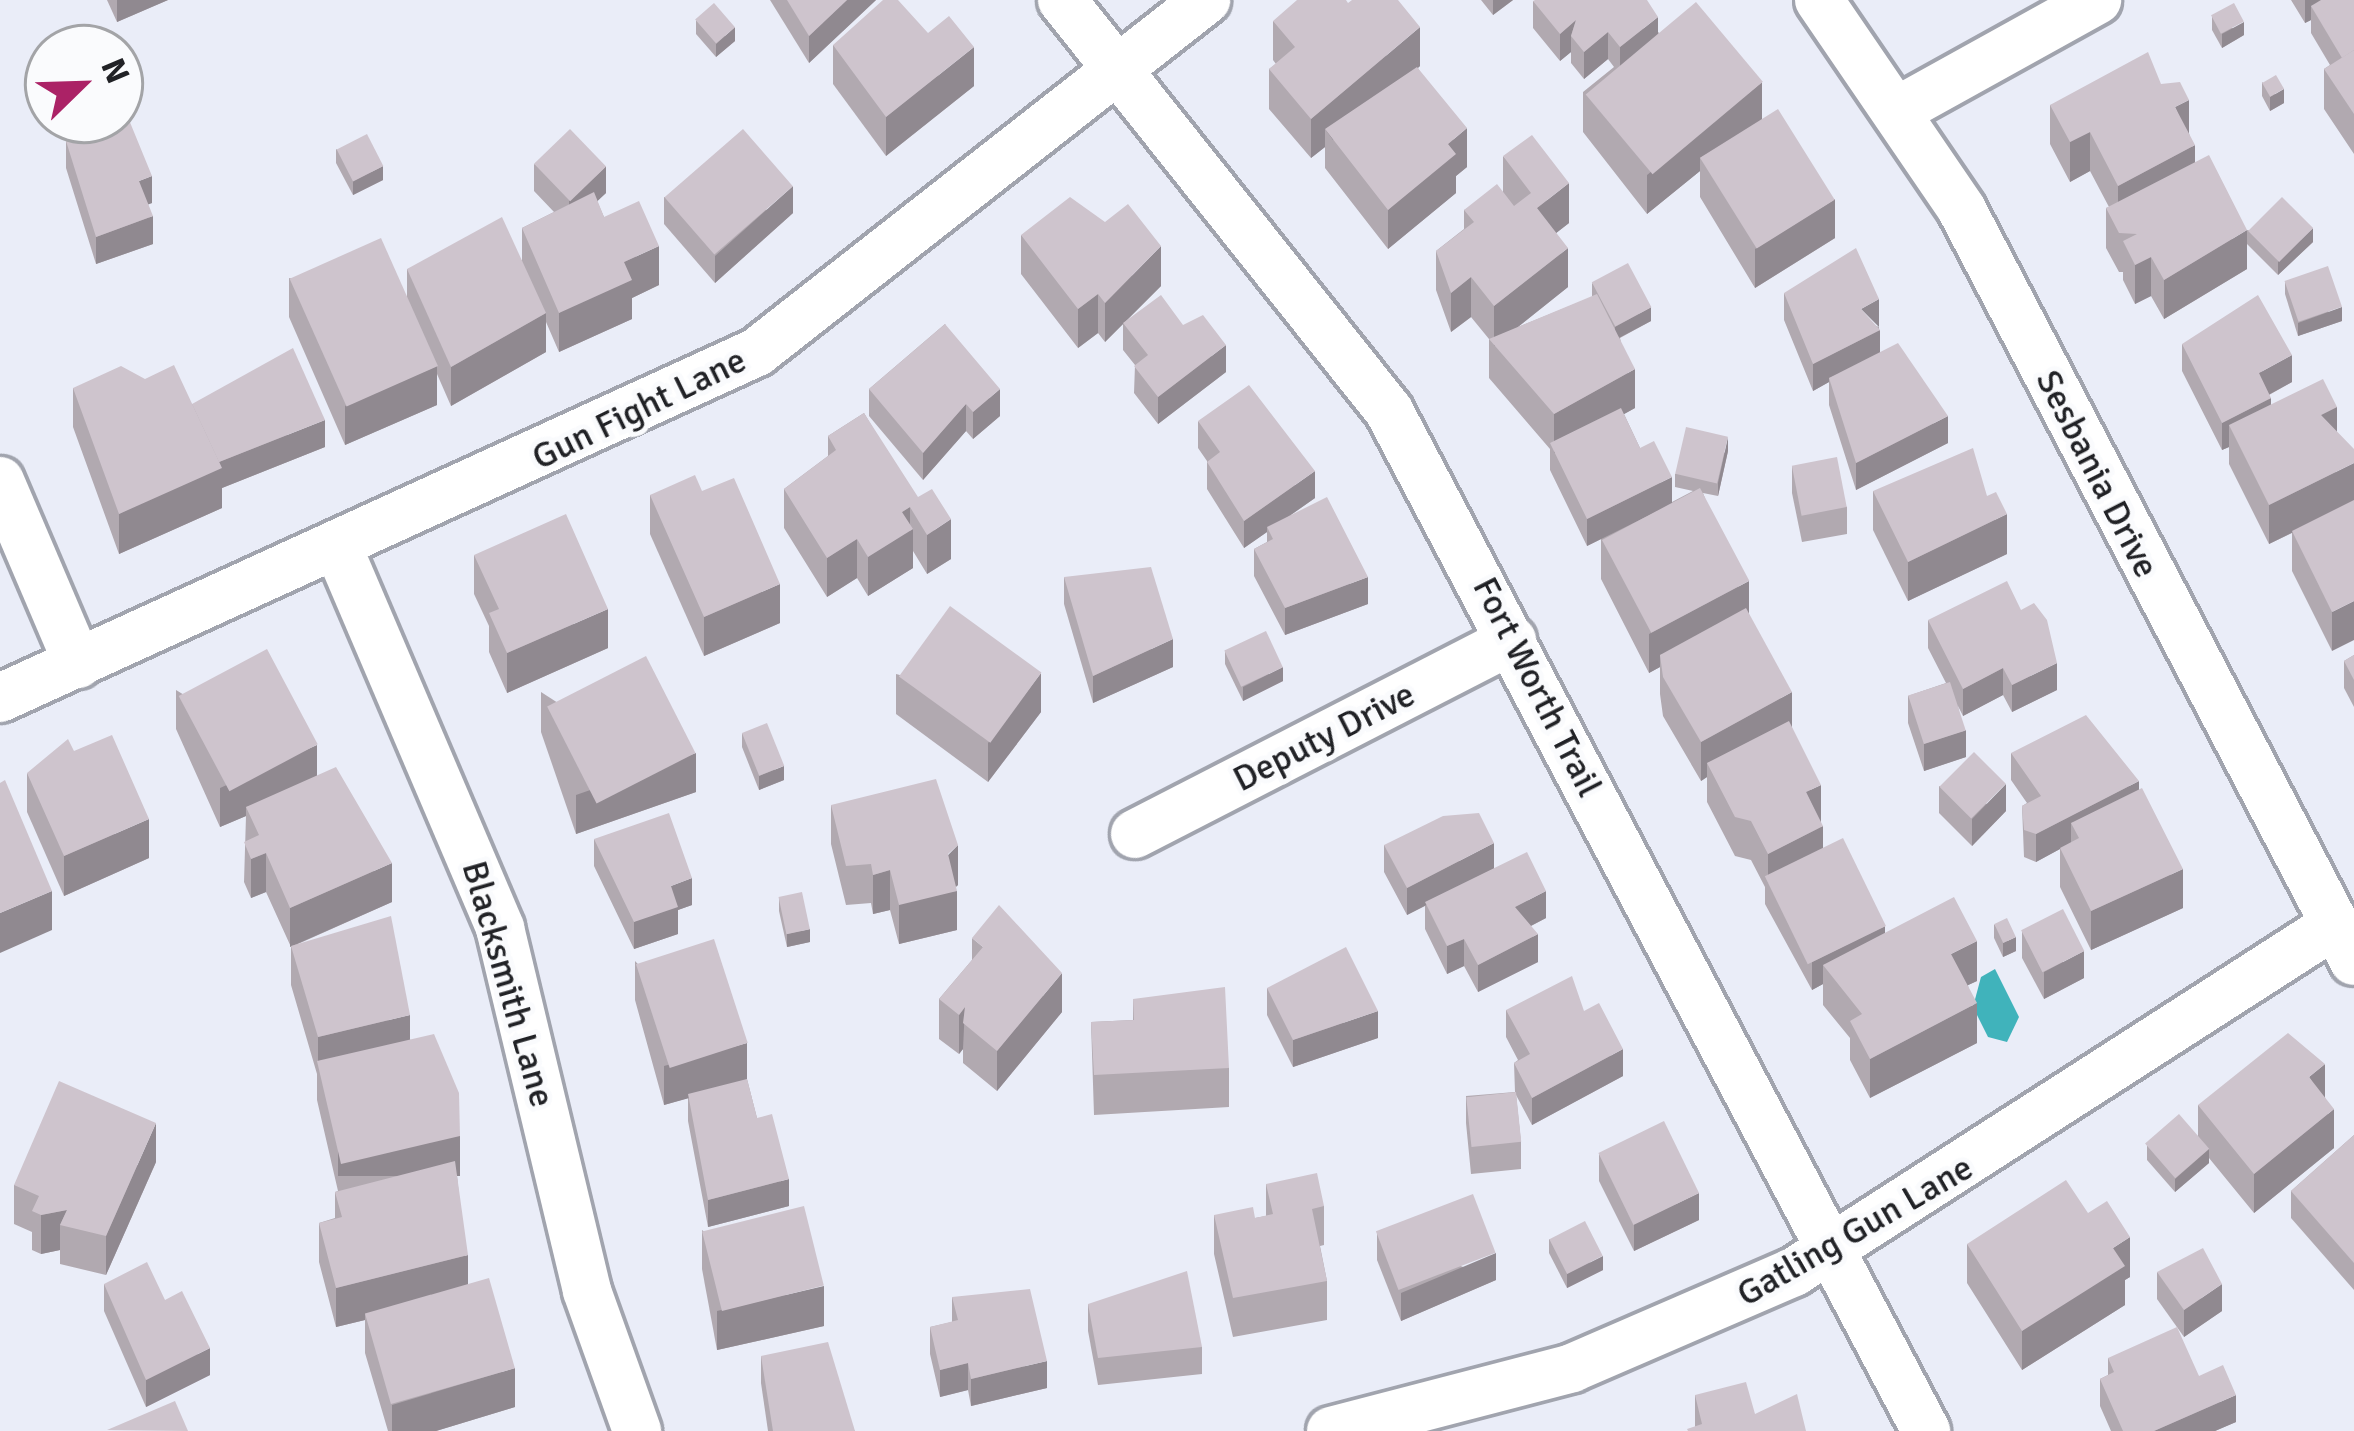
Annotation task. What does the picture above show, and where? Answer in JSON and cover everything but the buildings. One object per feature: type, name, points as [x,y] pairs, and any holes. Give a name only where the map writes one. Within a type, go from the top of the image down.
[{"type":"street","name":"Fort Worth Trail","points":[[1062,0],[1389,411],[1926,1431]]},
{"type":"street","name":"Gun Fight Lane","points":[[0,698],[339,550],[757,352],[1206,0]]},
{"type":"street","name":"Sesbania Drive","points":[[1819,0],[1962,210],[2343,944]]},
{"type":"street","points":[[1897,111],[2097,0]]},
{"type":"street","points":[[0,481],[78,664]]},
{"type":"street","name":"Blacksmith Lane","points":[[339,550],[500,928],[587,1292],[637,1431]]},
{"type":"street","name":"Deputy Drive","points":[[1135,834],[1513,640]]},
{"type":"street","name":"Gatling Gun Lane","points":[[1331,1431],[1572,1368],[1832,1252],[2343,944]]},
{"type":"water","points":[[1995,969],[2019,1017],[2007,1042],[1988,1037],[1973,1007],[1981,977]]}]
